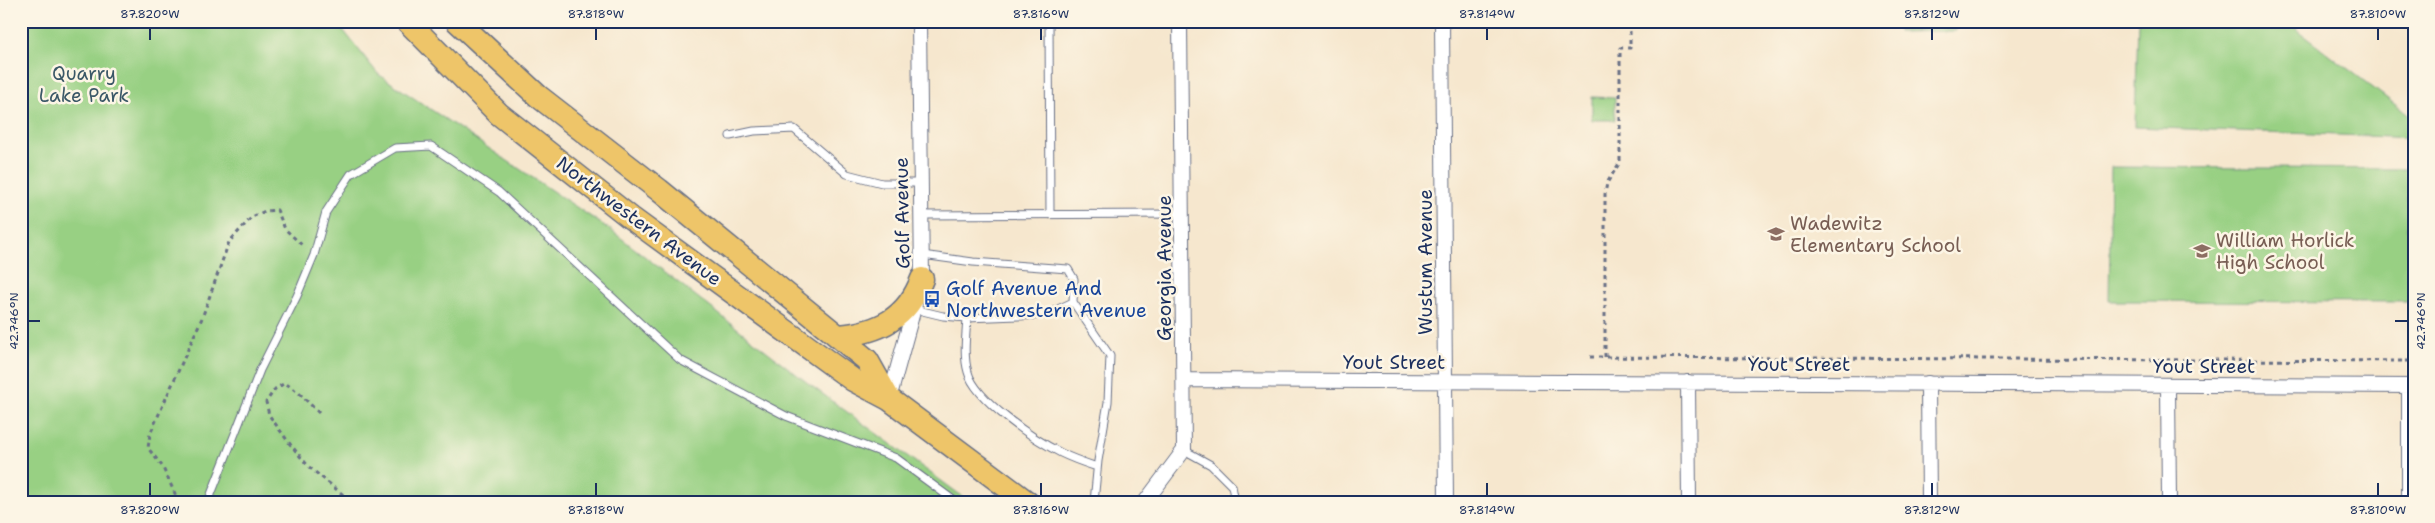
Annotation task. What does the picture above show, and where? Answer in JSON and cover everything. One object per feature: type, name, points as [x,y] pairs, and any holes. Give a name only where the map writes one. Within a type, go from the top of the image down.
[{"type":"main road","name":"Northwestern Avenue","points":[[407,21],[499,114],[631,218],[853,380],[889,400],[1027,502]]},
{"type":"main road","name":"Northwestern Avenue","points":[[457,21],[538,96],[652,184],[839,336],[866,360],[889,400]]},
{"type":"main road","points":[[839,336],[868,331],[900,315],[914,299],[922,280]]},
{"type":"street","name":"Golf Avenue","points":[[889,400],[922,280],[920,21]]},
{"type":"street","name":"Georgia Avenue","points":[[1180,21],[1184,450]]},
{"type":"street","name":"Wustum Avenue","points":[[1442,21],[1446,502]]},
{"type":"street","name":"Yout Street","points":[[1184,380],[2411,386]]},
{"type":"street","points":[[1688,382],[1689,502]]},
{"type":"street","points":[[1928,383],[1929,502]]},
{"type":"street","points":[[2168,385],[2169,502]]},
{"type":"street","points":[[2410,502],[2411,386]]},
{"type":"street","points":[[1145,502],[1184,450]]},
{"type":"lane","points":[[1049,21],[1050,215]]},
{"type":"lane","points":[[730,136],[754,131],[794,129],[847,174],[882,183],[921,183]]},
{"type":"lane","points":[[208,502],[260,370],[297,296],[314,255],[326,212],[351,174],[395,148],[431,146],[499,192],[680,360],[786,416],[896,458],[956,502]]},
{"type":"lane","points":[[921,215],[1182,214]]},
{"type":"lane","points":[[922,255],[973,262],[1068,270],[1074,279],[1073,302],[1110,356],[1108,402],[1097,467],[1094,502]]},
{"type":"lane","points":[[914,309],[943,316],[967,318],[1045,315],[1073,302]]},
{"type":"lane","points":[[967,318],[965,357],[968,373],[977,391],[998,411],[1044,443],[1062,454],[1097,467]]},
{"type":"lane","points":[[1184,450],[1211,465],[1232,486],[1235,502]]},
{"type":"path","points":[[1605,357],[1605,194],[1607,183],[1620,162],[1620,48],[1630,48],[1630,21]]},
{"type":"path","points":[[179,502],[162,466],[148,448],[150,434],[198,325],[229,242],[252,217],[265,211],[276,210],[285,229],[297,242],[314,255]]},
{"type":"path","points":[[1590,357],[2414,361]]},
{"type":"path","points":[[319,413],[298,392],[285,383],[275,389],[266,402],[269,415],[290,444],[310,466],[352,502]]},
{"type":"green space","name":"Quarry Lake Park","points":[[21,21],[336,21],[378,74],[612,231],[813,387],[970,502],[21,502]]},
{"type":"green space","points":[[1898,21],[1956,21],[1956,31],[1898,32]]},
{"type":"green space","points":[[2138,21],[2293,21],[2297,30],[2414,119],[2414,138],[2135,127]]},
{"type":"green space","points":[[1592,97],[1615,98],[1615,120],[1592,120]]},
{"type":"green space","points":[[2111,167],[2408,169],[2408,302],[2109,301]]},
{"type":"place","name":"Wadewitz Elementary School","points":[[1776,234]]},
{"type":"place","name":"William Horlick High School","points":[[2202,251]]},
{"type":"place","name":"Golf Avenue And Northwestern Avenue","points":[[932,299]]}]
